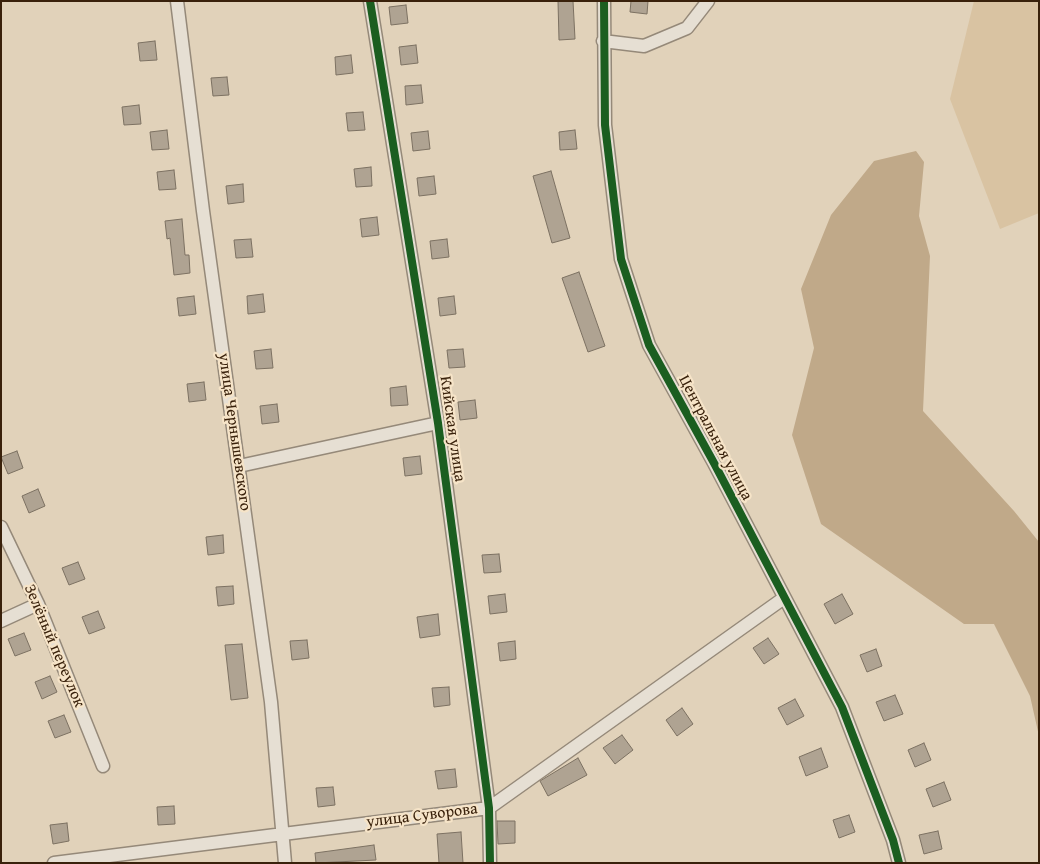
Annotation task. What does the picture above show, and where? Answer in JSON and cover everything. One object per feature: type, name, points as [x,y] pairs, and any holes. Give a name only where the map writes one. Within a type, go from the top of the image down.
[{"type":"street","name":"улица Чернышевского","points":[[177,1],[203,211],[271,702],[284,834],[285,863]]},
{"type":"street","name":"Кийская улица","points":[[370,1],[438,423],[489,808],[490,863]]},
{"type":"street","name":"Центральная улица","points":[[604,1],[605,125],[621,259],[646,336],[842,707],[893,840],[899,863]]},
{"type":"street","points":[[603,41],[644,46],[687,28],[708,1]]},
{"type":"street","points":[[239,466],[438,423]]},
{"type":"street","name":"Зелёный переулок","points":[[1,527],[38,604],[104,766]]},
{"type":"street","name":"улица Суворова","points":[[54,863],[489,808],[784,598]]},
{"type":"street","points":[[1,621],[38,604]]},
{"type":"shaded area","points":[[974,1],[1039,1],[1039,213],[1000,229],[950,99]]},
{"type":"shaded area","points":[[916,151],[924,162],[919,216],[930,256],[923,411],[1014,511],[1039,542],[1039,736],[1030,696],[994,624],[964,624],[821,524],[792,435],[814,348],[801,289],[831,215],[874,161]]},
{"type":"building","points":[[558,1],[573,1],[575,39],[559,40]]},
{"type":"building","points":[[631,1],[648,1],[647,14],[630,12]]},
{"type":"building","points":[[406,5],[408,23],[391,25],[389,7]]},
{"type":"building","points":[[155,41],[157,60],[140,61],[138,43]]},
{"type":"building","points":[[416,45],[418,63],[401,65],[399,47]]},
{"type":"building","points":[[351,55],[353,73],[336,75],[335,57]]},
{"type":"building","points":[[227,77],[229,95],[213,96],[211,78]]},
{"type":"building","points":[[421,85],[423,103],[406,105],[405,86]]},
{"type":"building","points":[[139,105],[141,124],[124,125],[122,107]]},
{"type":"building","points":[[363,112],[365,130],[348,131],[346,113]]},
{"type":"building","points":[[167,130],[169,149],[152,150],[150,132]]},
{"type":"building","points":[[575,130],[577,149],[560,150],[559,132]]},
{"type":"building","points":[[428,131],[430,149],[413,151],[411,133]]},
{"type":"building","points":[[371,167],[372,186],[356,187],[354,169]]},
{"type":"building","points":[[174,170],[176,189],[159,190],[157,172]]},
{"type":"building","points":[[551,171],[570,238],[552,243],[533,176]]},
{"type":"building","points":[[434,176],[436,194],[419,196],[417,178]]},
{"type":"building","points":[[243,184],[244,202],[228,204],[226,186]]},
{"type":"building","points":[[377,217],[379,235],[362,237],[360,219]]},
{"type":"building","points":[[182,219],[185,255],[189,255],[190,273],[174,275],[170,238],[167,239],[165,221]]},
{"type":"building","points":[[251,239],[253,257],[236,258],[234,240]]},
{"type":"building","points":[[447,239],[449,257],[432,259],[430,241]]},
{"type":"building","points":[[579,272],[605,346],[588,352],[562,278]]},
{"type":"building","points":[[263,294],[265,312],[248,314],[247,296]]},
{"type":"building","points":[[194,296],[196,314],[179,316],[177,298]]},
{"type":"building","points":[[454,296],[456,314],[440,316],[438,298]]},
{"type":"building","points":[[271,349],[273,368],[256,369],[254,351]]},
{"type":"building","points":[[463,349],[465,367],[449,368],[447,350]]},
{"type":"building","points":[[204,382],[206,400],[189,402],[187,384]]},
{"type":"building","points":[[406,386],[408,405],[391,406],[390,388]]},
{"type":"building","points":[[475,400],[477,418],[460,420],[458,402]]},
{"type":"building","points":[[277,404],[279,422],[262,424],[260,406]]},
{"type":"building","points":[[17,451],[23,468],[8,474],[1,457]]},
{"type":"building","points":[[420,456],[422,474],[405,476],[403,458]]},
{"type":"building","points":[[38,489],[45,506],[29,513],[22,496]]},
{"type":"building","points":[[223,535],[224,553],[208,555],[206,537]]},
{"type":"building","points":[[499,554],[501,572],[484,573],[482,555]]},
{"type":"building","points":[[78,562],[85,579],[69,585],[62,568]]},
{"type":"building","points":[[233,586],[234,604],[218,606],[216,587]]},
{"type":"building","points":[[505,594],[507,612],[490,614],[488,596]]},
{"type":"building","points":[[842,594],[853,614],[835,624],[824,604]]},
{"type":"building","points":[[98,611],[105,628],[89,634],[82,617]]},
{"type":"building","points":[[438,614],[440,635],[420,638],[417,617]]},
{"type":"building","points":[[24,633],[31,650],[15,656],[8,639]]},
{"type":"building","points":[[768,638],[779,654],[764,664],[753,648]]},
{"type":"building","points":[[307,640],[309,658],[292,660],[290,641]]},
{"type":"building","points":[[515,641],[516,659],[500,661],[498,643]]},
{"type":"building","points":[[242,644],[248,698],[231,700],[225,645]]},
{"type":"building","points":[[876,649],[882,666],[867,672],[860,655]]},
{"type":"building","points":[[50,676],[57,692],[42,699],[35,682]]},
{"type":"building","points":[[449,687],[450,705],[434,707],[432,688]]},
{"type":"building","points":[[895,695],[903,714],[884,721],[876,702]]},
{"type":"building","points":[[795,699],[804,716],[787,725],[778,708]]},
{"type":"building","points":[[682,708],[693,724],[677,736],[666,720]]},
{"type":"building","points":[[64,715],[71,732],[55,738],[48,721]]},
{"type":"building","points":[[622,735],[633,750],[615,764],[603,748]]},
{"type":"building","points":[[924,743],[931,760],[915,767],[908,750]]},
{"type":"building","points":[[821,748],[828,767],[806,776],[799,757]]},
{"type":"building","points":[[578,758],[587,775],[548,796],[540,781]]},
{"type":"building","points":[[455,769],[457,787],[438,789],[435,771]]},
{"type":"building","points":[[944,782],[951,800],[933,807],[926,789]]},
{"type":"building","points":[[333,787],[335,805],[318,807],[316,788]]},
{"type":"building","points":[[174,806],[175,824],[158,825],[157,807]]},
{"type":"building","points":[[849,815],[855,832],[839,838],[833,820]]},
{"type":"building","points":[[497,821],[515,821],[515,843],[498,844]]},
{"type":"building","points":[[67,823],[69,841],[53,844],[50,825]]},
{"type":"building","points":[[938,831],[942,849],[924,854],[919,835]]},
{"type":"building","points":[[461,832],[463,863],[439,863],[437,834]]},
{"type":"building","points":[[374,845],[376,860],[316,863],[315,853]]},
{"type":"cycle path","points":[[370,1],[438,423],[489,808],[490,863]]},
{"type":"cycle path","points":[[604,1],[605,125],[621,259],[649,345],[714,463],[842,707],[893,840],[899,863]]}]
